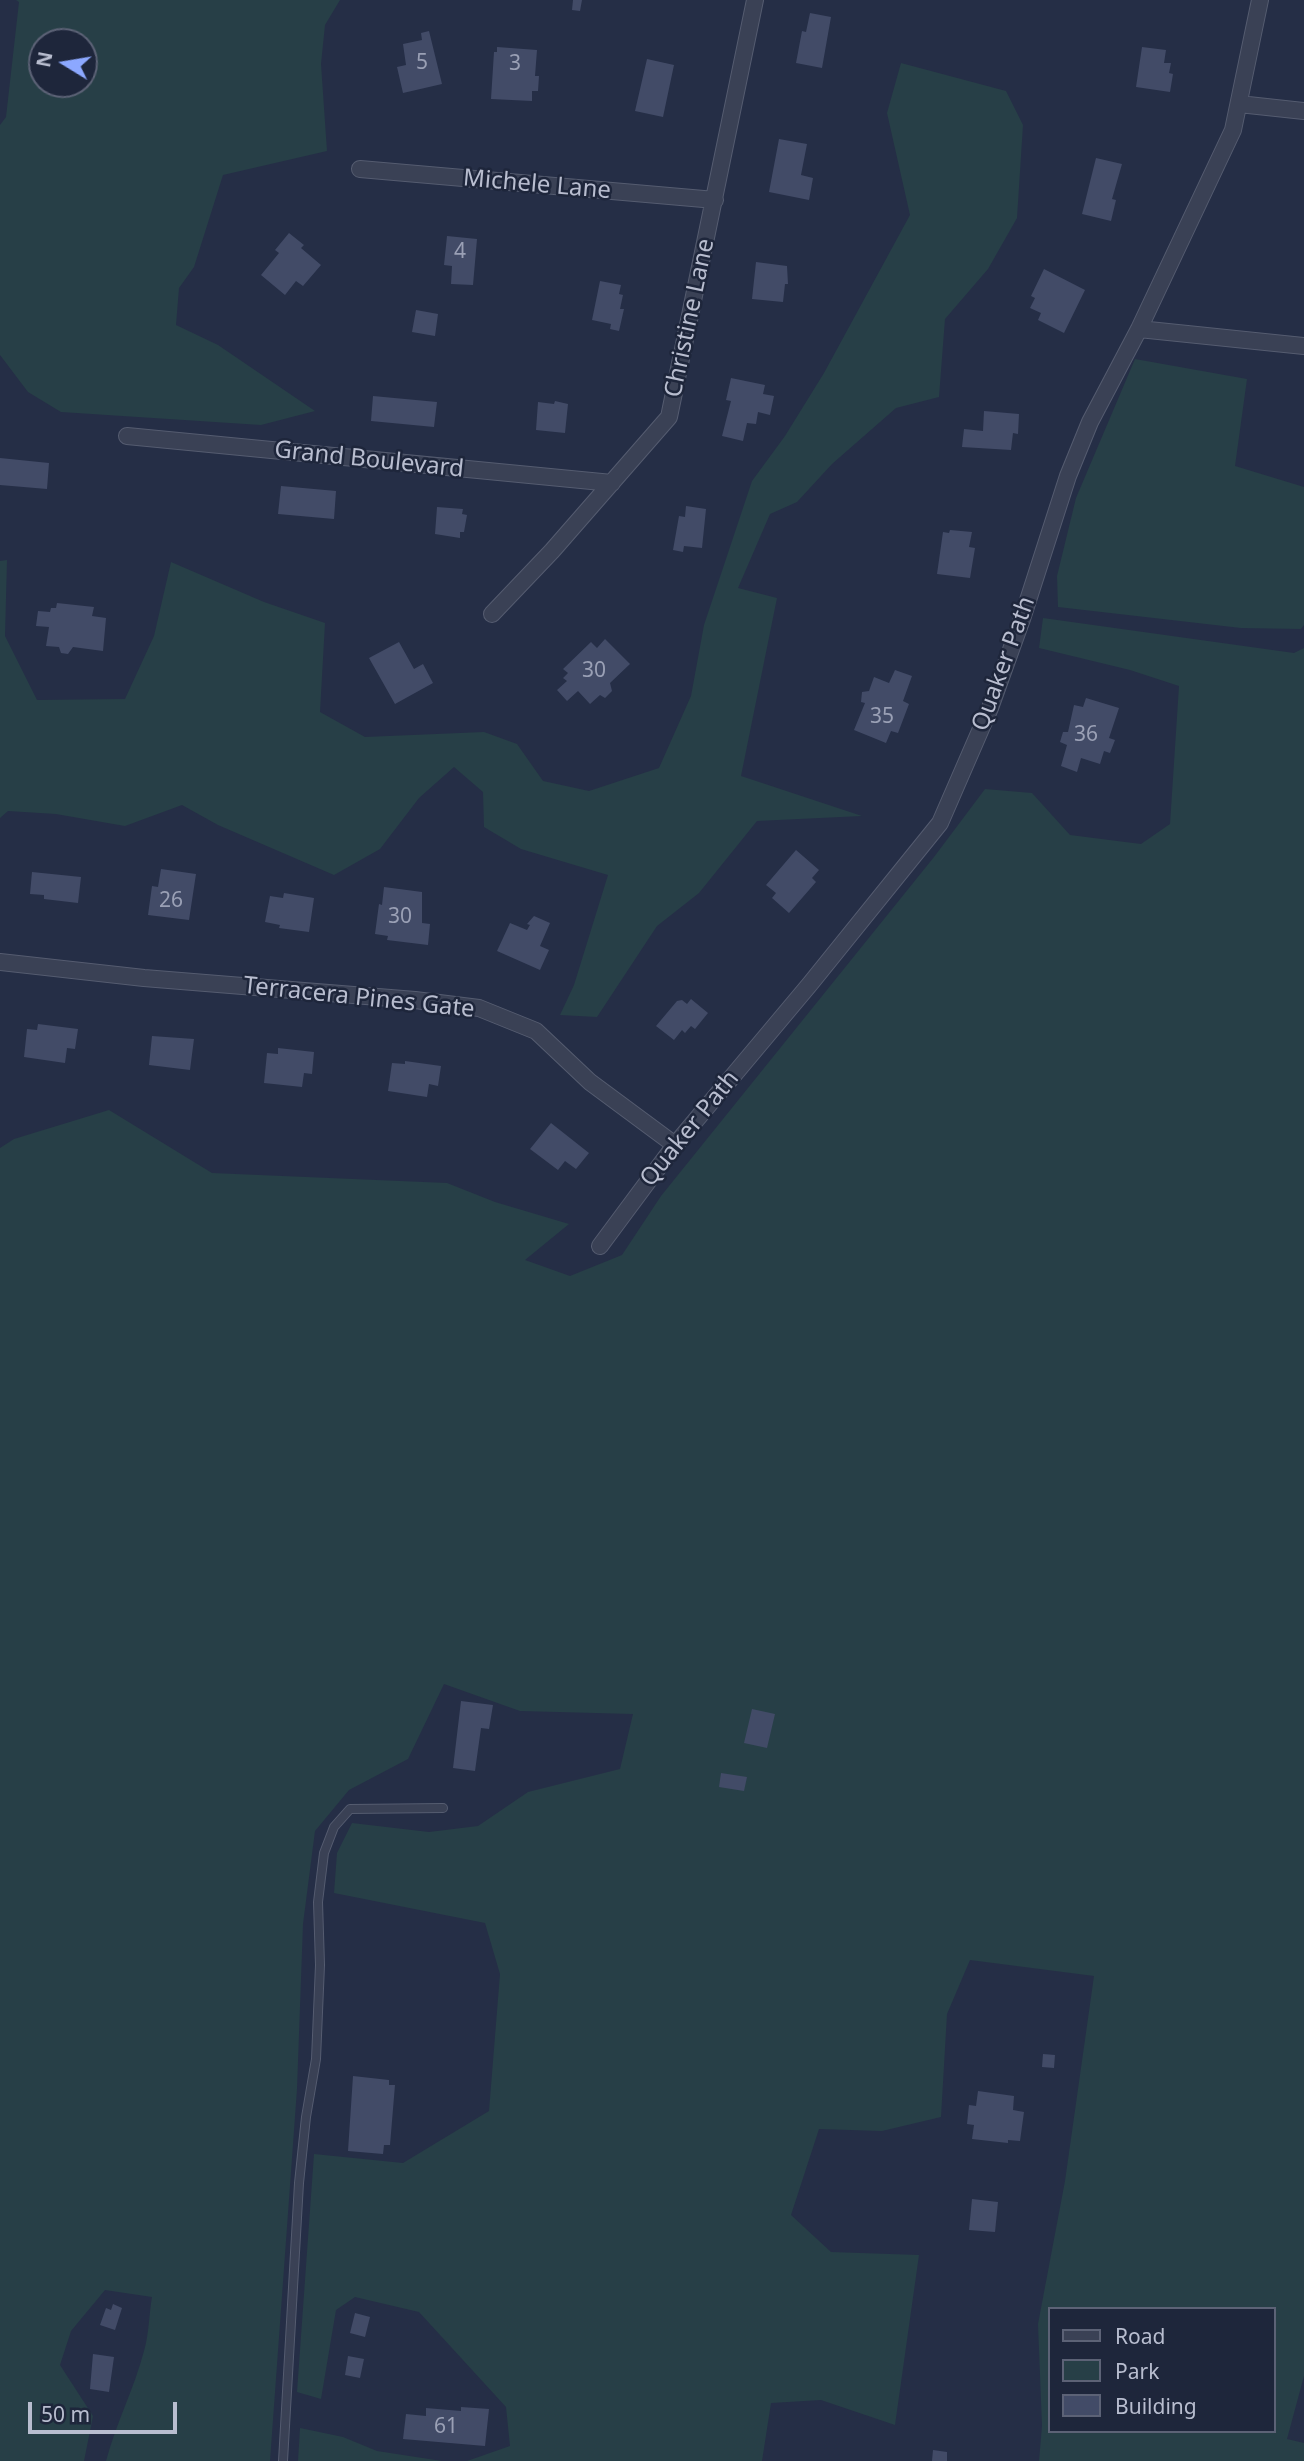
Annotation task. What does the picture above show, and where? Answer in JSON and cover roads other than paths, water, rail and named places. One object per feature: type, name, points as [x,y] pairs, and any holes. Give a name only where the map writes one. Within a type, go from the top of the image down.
[{"type":"street","name":"Christine Lane","points":[[492,614],[552,551],[669,418],[755,0]]},
{"type":"street","name":"Quaker Path","points":[[600,1246],[675,1145],[940,823],[994,695],[1022,619],[1068,476],[1090,422],[1139,328],[1233,130],[1260,0]]},
{"type":"street","points":[[1239,104],[1304,111]]},
{"type":"street","name":"Michele Lane","points":[[360,169],[715,200]]},
{"type":"street","points":[[1139,328],[1304,346]]},
{"type":"street","name":"Grand Boulevard","points":[[127,436],[612,483]]},
{"type":"street","name":"Terracera Pines Gate","points":[[0,961],[144,978],[415,1000],[479,1009],[536,1031],[590,1082],[675,1145]]},
{"type":"lane","points":[[283,2461],[299,2183],[316,2059],[320,1965],[318,1902],[324,1853],[334,1827],[350,1809],[443,1808]]}]
